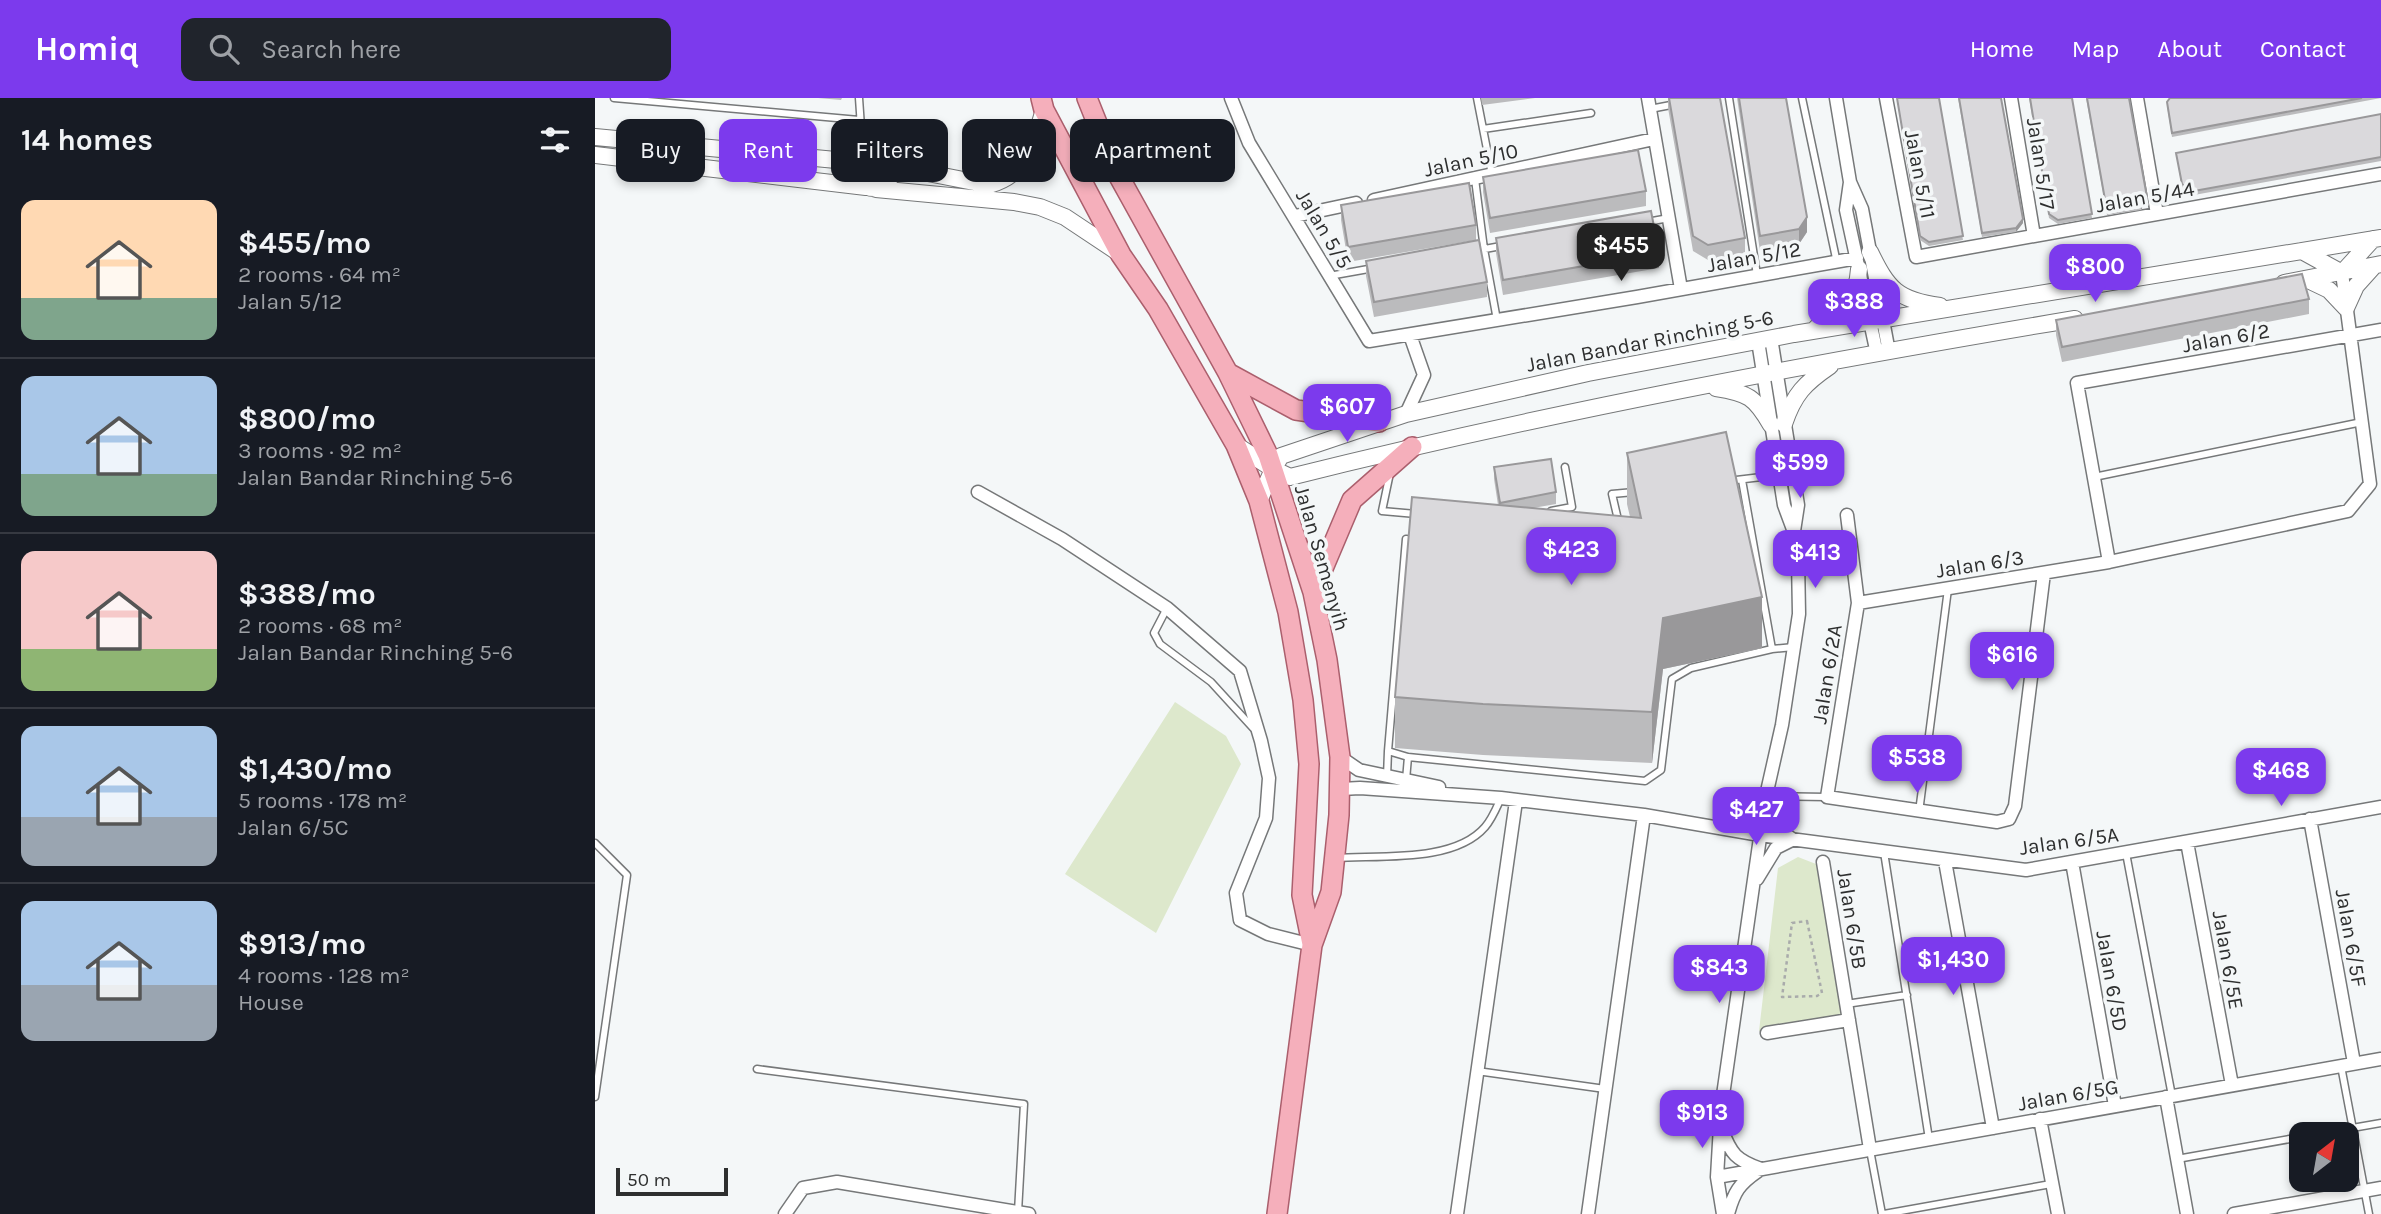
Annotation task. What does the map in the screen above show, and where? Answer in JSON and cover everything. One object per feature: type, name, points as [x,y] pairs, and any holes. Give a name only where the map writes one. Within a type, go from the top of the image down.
[{"type":"main road","name":"Jalan Semenyih","points":[[1087,98],[1117,173],[1228,373],[1268,455],[1313,592],[1327,660],[1340,757],[1341,789],[1331,892],[1312,945],[1277,1214]]},
{"type":"main road","name":"Jalan Semenyih","points":[[1043,104],[1121,255],[1158,309],[1236,444],[1259,501],[1288,612],[1303,700],[1309,764],[1302,895],[1312,945]]},
{"type":"main road","points":[[1228,373],[1296,410],[1379,422]]},
{"type":"main road","points":[[1313,592],[1352,500],[1412,447]]},
{"type":"street","name":"Jalan 5/5","points":[[1231,98],[1249,143],[1369,341]]},
{"type":"street","points":[[1811,331],[1842,309],[1851,299],[1858,285],[1862,259],[1862,209],[1850,182],[1836,98]]},
{"type":"street","name":"Jalan 5/11","points":[[1886,98],[1916,257]]},
{"type":"street","name":"Jalan 5/17","points":[[2011,98],[2034,236]]},
{"type":"street","points":[[2137,98],[2157,214]]},
{"type":"street","points":[[948,177],[989,185],[1016,173],[1033,145],[1043,104]]},
{"type":"street","points":[[1649,104],[1681,289]]},
{"type":"street","points":[[595,137],[831,157]]},
{"type":"street","name":"Jalan 5/10","points":[[1295,216],[1654,139]]},
{"type":"street","points":[[595,155],[1014,202],[1040,207],[1065,217],[1121,255]]},
{"type":"street","name":"Jalan 5/44","points":[[1916,257],[2381,174]]},
{"type":"street","points":[[861,182],[871,188],[888,182]]},
{"type":"street","points":[[2342,273],[2377,238]]},
{"type":"street","name":"Jalan Bandar Rinching 5-6","points":[[1273,469],[1281,456],[1379,422],[1588,373],[1811,331],[2377,238]]},
{"type":"street","points":[[2302,251],[2342,273]]},
{"type":"street","name":"Jalan 5/12","points":[[1369,341],[1862,259]]},
{"type":"street","points":[[1862,259],[1898,295],[1953,308]]},
{"type":"street","points":[[1862,259],[1883,353]]},
{"type":"street","points":[[1862,259],[1877,320]]},
{"type":"street","points":[[2266,286],[2377,265]]},
{"type":"street","points":[[2306,279],[2329,290],[2347,308],[2356,286],[2377,265]]},
{"type":"street","name":"Jalan 6/3","points":[[1858,603],[2109,562],[2348,511],[2370,484],[2342,273]]},
{"type":"street","points":[[1236,444],[1290,477],[1412,447],[1702,386],[2095,315]]},
{"type":"street","name":"Jalan 6/2","points":[[2094,477],[2077,383],[2381,330]]},
{"type":"street","points":[[1406,414],[1424,375],[1410,335]]},
{"type":"street","points":[[1725,1214],[1717,1177],[1720,1125],[1766,796],[1782,725],[1799,614],[1798,559],[1779,475],[1777,425],[1764,340]]},
{"type":"street","points":[[1777,425],[1807,382],[1838,361]]},
{"type":"street","points":[[1702,386],[1748,395],[1777,425],[1798,505],[1794,532]]},
{"type":"street","points":[[1259,501],[1273,469]]},
{"type":"street","points":[[2094,477],[2109,562]]},
{"type":"street","points":[[978,492],[1062,539],[1167,608],[1240,671],[1269,778],[1266,818],[1236,893],[1240,920],[1268,934],[1312,945]]},
{"type":"street","name":"Jalan 6/2A","points":[[1827,797],[1858,603],[1847,515]]},
{"type":"street","points":[[1827,797],[1997,822],[2009,819],[2015,806],[2044,573]]},
{"type":"street","points":[[1340,757],[1359,770],[1445,788],[1465,796]]},
{"type":"street","points":[[1341,789],[1465,796]]},
{"type":"street","name":"Jalan 6/5A","points":[[1465,796],[1644,815],[1793,840],[2025,870],[2381,807]]},
{"type":"street","points":[[1752,888],[1776,848],[1793,840],[1780,830],[1770,816],[1766,796]]},
{"type":"street","points":[[1457,1214],[1515,801]]},
{"type":"street","points":[[1588,1214],[1644,815]]},
{"type":"street","name":"Jalan 6/5F","points":[[2311,820],[2348,1064]]},
{"type":"street","name":"Jalan 6/5E","points":[[2187,842],[2232,1085]]},
{"type":"street","points":[[1945,861],[1993,1128]]},
{"type":"street","name":"Jalan 6/5B","points":[[1823,862],[1870,1149]]},
{"type":"street","name":"Jalan 6/5D","points":[[2072,862],[2115,1106]]},
{"type":"street","points":[[1767,1033],[1849,1020]]},
{"type":"street","name":"Jalan 6/5G","points":[[1717,1177],[2381,1059]]},
{"type":"street","points":[[2169,1096],[2187,1214]]},
{"type":"street","points":[[2040,1119],[2058,1214]]},
{"type":"street","points":[[1720,1125],[1729,1150],[1742,1162],[1761,1169]]},
{"type":"street","points":[[1725,1214],[1743,1181],[1761,1169]]},
{"type":"street","points":[[785,1214],[803,1188],[837,1182],[1023,1213]]},
{"type":"street","points":[[2234,1214],[2381,1188]]},
{"type":"lane","points":[[614,98],[848,119]]},
{"type":"lane","points":[[859,98],[859,119]]},
{"type":"lane","points":[[1477,98],[1492,175]]},
{"type":"lane","points":[[1729,98],[1757,275]]},
{"type":"lane","points":[[1802,98],[1837,262]]},
{"type":"lane","points":[[1649,104],[1691,101]]},
{"type":"lane","points":[[1483,129],[1591,113]]},
{"type":"lane","points":[[1475,179],[1497,320]]},
{"type":"lane","points":[[1643,222],[1669,218]]},
{"type":"lane","points":[[1471,251],[1510,244]]},
{"type":"lane","points":[[1329,276],[1381,267]]},
{"type":"lane","points":[[2094,477],[2362,422]]},
{"type":"lane","points":[[1391,466],[1382,511],[1420,515]]},
{"type":"lane","points":[[1547,512],[1572,507],[1565,467]]},
{"type":"lane","points":[[1716,483],[1779,475]]},
{"type":"lane","points":[[1742,480],[1772,649]]},
{"type":"lane","points":[[1621,533],[1612,494],[1638,491]]},
{"type":"lane","points":[[1387,776],[1406,539],[1420,541]]},
{"type":"lane","points":[[1919,812],[1948,589]]},
{"type":"lane","points":[[1167,608],[1154,633],[1160,643],[1212,682],[1259,736]]},
{"type":"lane","points":[[1388,751],[1408,757],[1645,781],[1661,770],[1672,679],[1692,668],[1772,649],[1794,647]]},
{"type":"lane","points":[[1406,781],[1408,757]]},
{"type":"lane","points":[[1766,796],[1827,797]]},
{"type":"lane","points":[[1334,858],[1434,852],[1454,847],[1483,830],[1501,798]]},
{"type":"lane","points":[[595,843],[627,875],[595,1097]]},
{"type":"lane","points":[[1884,852],[1929,1139]]},
{"type":"lane","points":[[2126,853],[2169,1096]]},
{"type":"lane","points":[[1846,1004],[1906,995]]},
{"type":"lane","points":[[2348,1064],[2353,1122]]},
{"type":"lane","points":[[757,1069],[1024,1104],[1023,1213]]},
{"type":"lane","points":[[1477,1071],[1605,1089]]},
{"type":"lane","points":[[2359,1127],[2381,1123]]},
{"type":"lane","points":[[2177,1159],[2289,1139]]},
{"type":"lane","points":[[1870,1149],[1883,1214],[2052,1184]]},
{"type":"lane","points":[[2359,1162],[2369,1214]]},
{"type":"path","points":[[1807,921],[1822,993],[1817,996],[1781,997],[1792,923],[1807,921]]},
{"type":"green space","points":[[1175,702],[1226,736],[1241,764],[1156,933],[1065,874]]},
{"type":"green space","points":[[1798,857],[1816,864],[1843,1018],[1759,1031],[1778,868]]},
{"type":"building","points":[[1669,98],[1720,98],[1745,238],[1708,245],[1693,236]]},
{"type":"building","points":[[1739,98],[1786,98],[1807,217],[1799,229],[1760,236]]},
{"type":"building","points":[[1897,98],[1939,98],[1963,236],[1929,242],[1920,236]]},
{"type":"building","points":[[1959,98],[2001,98],[2023,219],[2016,228],[1982,233]]},
{"type":"building","points":[[2030,98],[2072,98],[2092,214],[2058,220],[2049,214]]},
{"type":"building","points":[[2087,98],[2129,98],[2147,197],[2141,206],[2107,211]]},
{"type":"building","points":[[2170,98],[2362,98],[2172,133],[2167,102]]},
{"type":"building","points":[[2381,114],[2381,157],[2194,191],[2182,184],[2176,153]]},
{"type":"building","points":[[1638,150],[1646,191],[1490,218],[1483,177]]},
{"type":"building","points":[[1469,183],[1476,225],[1348,247],[1341,205]]},
{"type":"building","points":[[1651,211],[1659,253],[1503,280],[1496,238]]},
{"type":"building","points":[[1479,240],[1487,282],[1374,302],[1366,261]]},
{"type":"building","points":[[2302,274],[2309,299],[2062,347],[2056,320]]},
{"type":"building","points":[[1726,432],[1762,597],[1663,618],[1652,712],[1395,697],[1412,497],[1641,518],[1627,453]]},
{"type":"building","points":[[1551,459],[1556,492],[1500,503],[1494,467]]}]
